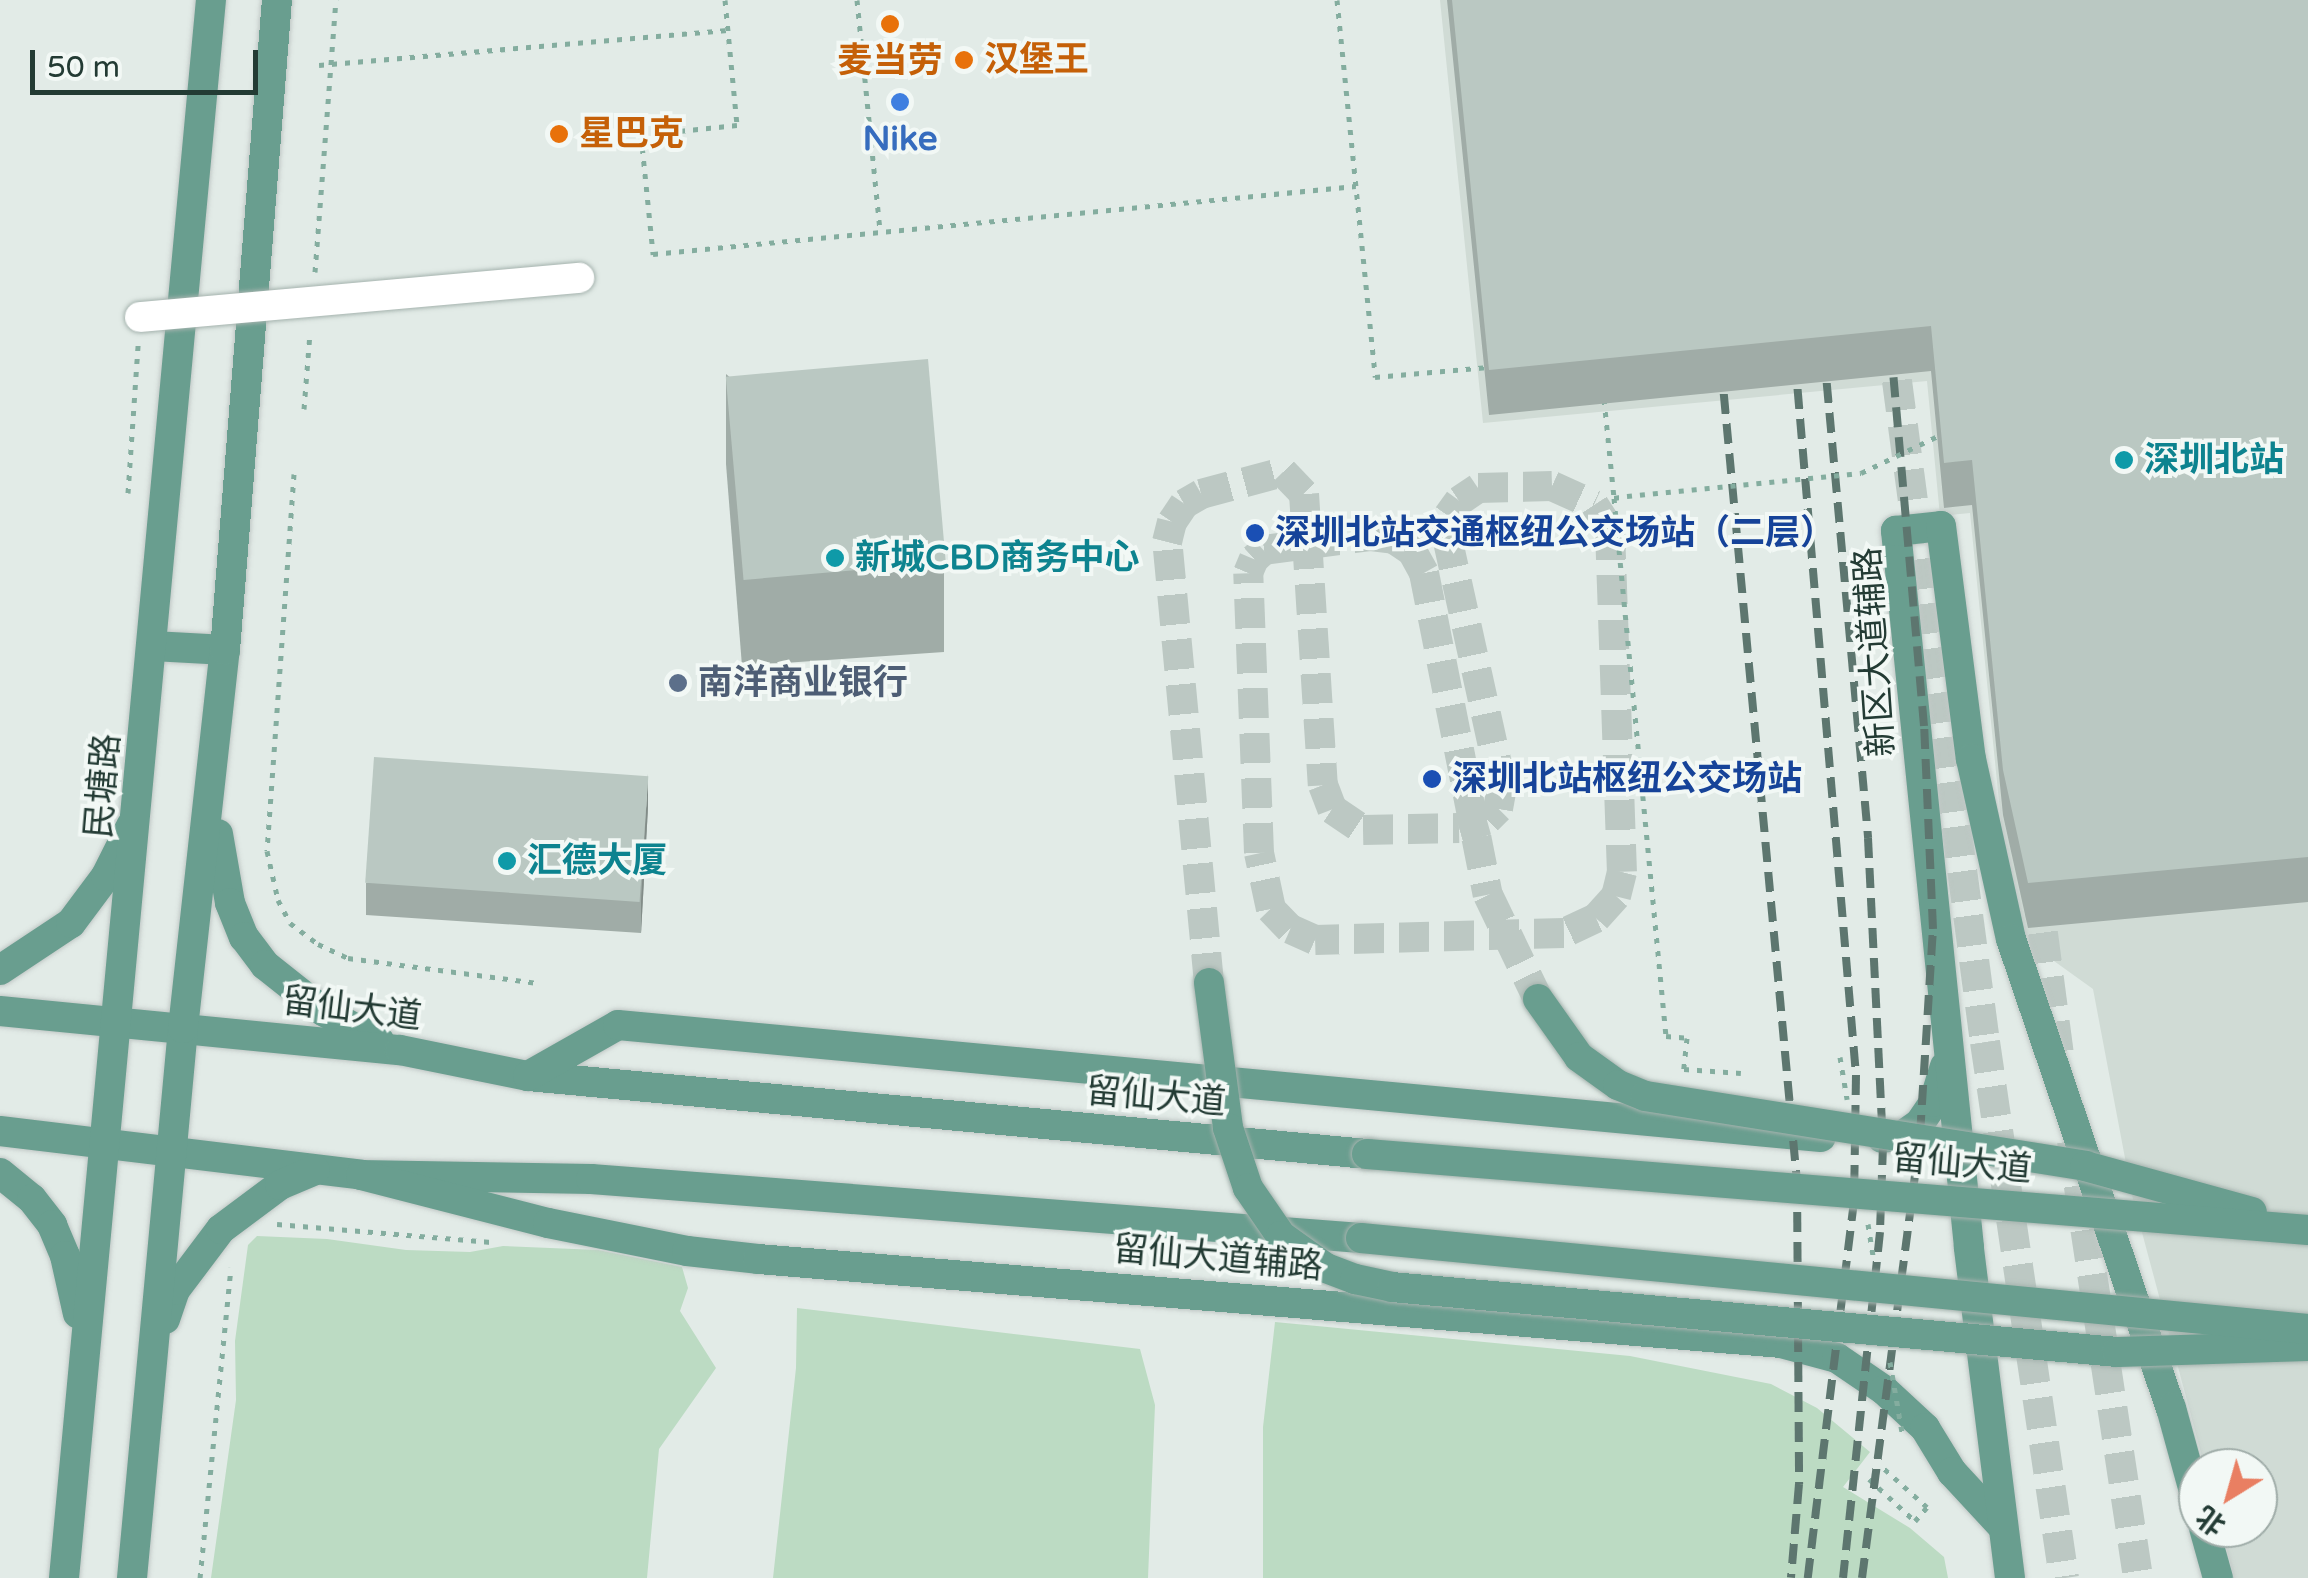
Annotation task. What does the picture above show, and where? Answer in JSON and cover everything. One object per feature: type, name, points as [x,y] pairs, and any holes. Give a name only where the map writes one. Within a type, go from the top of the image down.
[{"type":"main road","name":"民塘路","points":[[64,1578],[154,646],[211,0]]},
{"type":"main road","points":[[132,1578],[183,1028],[212,792],[277,0]]},
{"type":"main road","name":"新区大道辅路","points":[[2010,1578],[1948,1050],[1896,532],[1941,526],[1963,707],[1982,814],[2019,965],[2182,1448]]},
{"type":"main road","points":[[154,646],[225,650]]},
{"type":"main road","points":[[1916,711],[1963,707]]},
{"type":"main road","points":[[212,792],[230,903],[244,937],[293,989],[350,1028],[400,1050]]},
{"type":"main road","points":[[0,970],[71,922],[106,876],[139,805]]},
{"type":"main road","points":[[1209,984],[1228,1128],[1248,1188],[1281,1236],[1326,1268],[1355,1279],[1392,1287],[2117,1352],[2308,1346]]},
{"type":"main road","points":[[1538,1000],[1579,1057],[1618,1085],[1645,1096],[2086,1166],[2308,1228]]},
{"type":"main road","name":"留仙大道","points":[[0,1010],[400,1050],[528,1076],[1367,1154],[2308,1228]]},
{"type":"main road","points":[[528,1076],[618,1025],[1869,1140],[1903,1134],[1920,1123],[1943,1082],[1948,1050]]},
{"type":"main road","points":[[0,1131],[172,1148],[361,1175],[591,1179],[1361,1238],[2308,1329]]},
{"type":"main road","points":[[154,1350],[175,1290],[221,1229],[280,1185],[318,1169]]},
{"type":"main road","points":[[0,1174],[32,1199],[52,1226],[74,1288],[84,1353]]},
{"type":"main road","name":"留仙大道辅路","points":[[361,1175],[548,1223],[686,1251],[1781,1343],[1837,1358],[1884,1390],[1925,1428],[1952,1472],[2003,1527]]},
{"type":"main road","points":[[2210,1548],[2218,1578]]},
{"type":"street","points":[[140,317],[579,278]]},
{"type":"path","points":[[315,275],[336,0]]},
{"type":"path","points":[[725,0],[736,124],[641,135],[652,254],[1356,186]]},
{"type":"path","points":[[857,0],[880,232]]},
{"type":"path","points":[[1337,0],[1375,376],[1506,366]]},
{"type":"path","points":[[319,65],[728,30]]},
{"type":"path","points":[[304,409],[312,314]]},
{"type":"path","points":[[128,493],[140,317]]},
{"type":"path","points":[[1603,393],[1666,1036],[1687,1038],[1684,1069],[1741,1073]]},
{"type":"path","points":[[1614,498],[1862,473],[1950,430]]},
{"type":"path","points":[[294,474],[267,851],[270,879],[290,922],[318,944],[348,958],[537,983]]},
{"type":"path","points":[[1840,1056],[1849,1114]]},
{"type":"path","points":[[1865,1209],[1874,1266]]},
{"type":"path","points":[[260,1226],[506,1242]]},
{"type":"path","points":[[200,1578],[223,1318],[232,1261]]},
{"type":"path","points":[[1890,1362],[1903,1438]]},
{"type":"path","points":[[1868,1479],[1915,1522],[1926,1508],[1880,1465]]},
{"type":"shaded area","name":"深圳北站","points":[[1440,0],[2308,0],[2308,1578],[2234,1578],[2226,1548],[2278,1548],[2278,1448],[2200,1448],[2132,1195],[2093,989],[2012,931],[1970,513],[1940,516],[1927,381],[1483,423]]},
{"type":"green space","points":[[257,1236],[327,1239],[406,1250],[470,1252],[503,1246],[598,1250],[682,1267],[688,1288],[680,1311],[716,1368],[659,1449],[647,1578],[211,1578],[236,1400],[235,1341],[248,1245]]},
{"type":"green space","points":[[797,1308],[1140,1349],[1155,1405],[1148,1578],[773,1578],[796,1368]]},
{"type":"green space","points":[[1275,1322],[1630,1356],[1771,1384],[1817,1408],[1870,1452],[1843,1487],[1910,1528],[1944,1557],[1948,1578],[1263,1578],[1263,1427]]},
{"type":"building","name":"深圳北站","points":[[1452,0],[2308,0],[2308,857],[2028,883],[2003,770],[1972,460],[1944,463],[1931,326],[1489,370]]},
{"type":"building","points":[[928,359],[946,562],[744,580],[726,377]]},
{"type":"building","name":"汇德大厦","points":[[374,757],[648,776],[640,902],[365,883]]},
{"type":"tunnel","points":[[1891,336],[1985,1042],[2064,1578]]},
{"type":"tunnel","points":[[1209,983],[1167,542],[1172,522],[1184,504],[1201,494],[1283,472],[1304,494],[1323,785],[1332,809],[1363,830],[1459,828],[1487,820],[1498,809],[1502,787],[1448,541],[1448,516],[1459,501],[1478,488],[1552,486],[1594,505],[1610,530],[1622,872],[1616,896],[1596,918],[1564,933],[1315,940],[1290,929],[1271,909],[1259,853],[1248,573],[1254,559],[1264,550],[1371,536],[1394,539],[1412,551],[1424,573],[1488,895],[1538,999]]},
{"type":"tunnel","points":[[2037,888],[2059,1056]]},
{"type":"tunnel","points":[[2072,1141],[2138,1578]]},
{"type":"railway","points":[[1862,1578],[1920,1135],[1933,929],[1924,726],[1891,349]]},
{"type":"railway","points":[[1824,353],[1868,838],[1883,1145],[1880,1232],[1843,1578]]},
{"type":"railway","points":[[1795,359],[1856,1075],[1854,1201],[1808,1578]]},
{"type":"railway","points":[[1721,364],[1797,1182],[1799,1484],[1791,1578]]},
{"type":"place","name":"麦当劳","points":[[890,24]]},
{"type":"place","name":"汉堡王","points":[[964,60]]},
{"type":"place","name":"Nike","points":[[900,102]]},
{"type":"place","name":"星巴克","points":[[559,134]]},
{"type":"place","name":"深圳北站","points":[[2124,460]]},
{"type":"place","name":"深圳北站交通枢纽公交场站（二层）","points":[[1255,533]]},
{"type":"place","name":"新城CBD商务中心","points":[[835,558]]},
{"type":"place","name":"南洋商业银行","points":[[678,683]]},
{"type":"place","name":"深圳北站枢纽公交场站","points":[[1432,779]]},
{"type":"place","name":"汇德大厦","points":[[507,861]]}]
